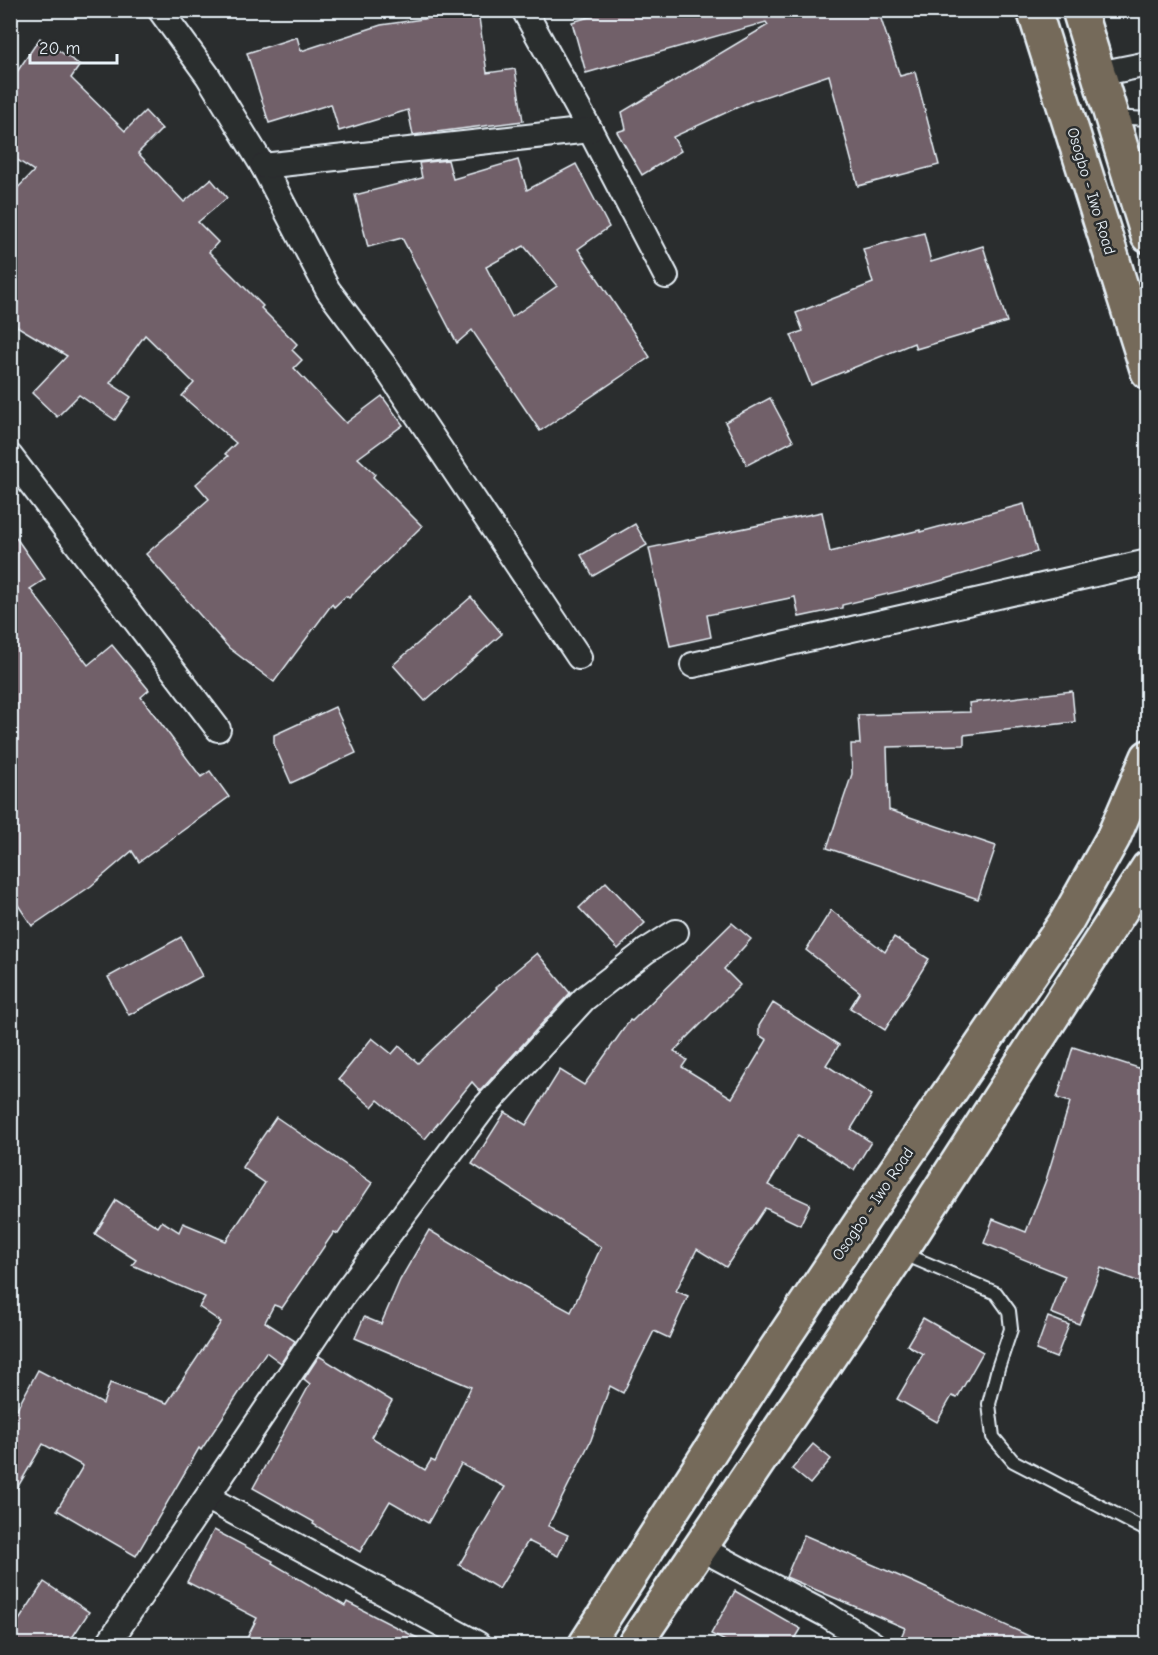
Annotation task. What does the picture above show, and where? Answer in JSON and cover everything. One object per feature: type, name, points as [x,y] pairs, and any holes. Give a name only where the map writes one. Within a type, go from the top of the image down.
[{"type":"main road","name":"Osogbo - Iwo Road","points":[[1034,10],[1148,372]]},
{"type":"main road","points":[[1079,10],[1148,236]]},
{"type":"main road","name":"Osogbo - Iwo Road","points":[[586,1644],[787,1333],[1066,922],[1113,838],[1148,757]]},
{"type":"main road","points":[[636,1644],[900,1252],[1148,868]]},
{"type":"street","points":[[160,10],[208,76],[263,166],[328,290],[384,365],[579,657]]},
{"type":"street","points":[[524,10],[666,276]]},
{"type":"street","points":[[1098,74],[1148,63]]},
{"type":"street","points":[[263,166],[590,130]]},
{"type":"street","points":[[10,456],[218,729]]},
{"type":"street","points":[[693,665],[1148,562]]},
{"type":"street","points":[[108,1644],[344,1294],[482,1110],[584,999],[646,951],[676,932]]},
{"type":"street","points":[[208,1498],[478,1644]]},
{"type":"street","points":[[700,1548],[827,1615],[873,1644]]},
{"type":"lane","points":[[1111,117],[1148,119]]},
{"type":"lane","points":[[900,1252],[996,1293],[1009,1311],[1011,1329],[989,1404],[993,1437],[1013,1461],[1148,1531]]},
{"type":"building","points":[[613,10],[878,10],[900,76],[915,72],[939,165],[858,186],[829,75],[749,102],[673,137],[681,151],[642,175],[617,132],[626,129],[622,112],[768,25],[766,22],[586,73],[572,22]]},
{"type":"building","points":[[478,11],[487,73],[515,69],[523,121],[413,135],[408,110],[339,131],[331,104],[269,123],[247,53],[297,37],[301,51],[381,25]]},
{"type":"building","points":[[40,38],[80,65],[71,78],[125,131],[145,111],[162,129],[138,153],[184,202],[211,179],[227,198],[198,222],[218,242],[209,252],[297,344],[292,350],[302,360],[294,368],[346,423],[382,396],[403,425],[358,458],[375,474],[373,477],[422,526],[349,598],[346,596],[334,607],[332,604],[274,682],[229,648],[146,554],[209,499],[196,484],[228,456],[225,454],[236,443],[182,396],[194,383],[145,335],[110,383],[131,397],[115,420],[79,395],[57,417],[32,393],[67,356],[10,322],[10,196],[34,171],[10,155],[10,82]]},
{"type":"building","points":[[448,160],[453,179],[518,160],[527,190],[576,164],[609,227],[578,249],[650,357],[540,431],[472,330],[457,343],[402,238],[368,247],[355,195],[422,178],[419,163]],"holes":[[[524,246],[557,286],[512,317],[486,267]]]},
{"type":"building","points":[[924,233],[931,262],[983,246],[1007,322],[916,349],[914,343],[811,385],[791,335],[803,331],[796,313],[873,283],[863,249]]},
{"type":"building","points":[[770,398],[793,441],[747,465],[725,422]]},
{"type":"building","points":[[1024,504],[1037,552],[933,583],[842,605],[842,608],[799,617],[795,597],[707,615],[711,637],[670,646],[649,548],[822,512],[830,552],[920,530],[920,532]]},
{"type":"building","points":[[635,524],[647,545],[593,576],[581,555]]},
{"type":"building","points":[[10,529],[45,579],[30,589],[88,665],[112,645],[149,690],[141,697],[201,777],[210,771],[229,797],[139,862],[132,851],[91,886],[32,926],[10,893]]},
{"type":"building","points":[[471,597],[502,634],[425,701],[393,665]]},
{"type":"building","points":[[1072,691],[1075,722],[964,735],[964,745],[887,747],[889,810],[996,846],[978,899],[827,848],[852,774],[851,744],[860,744],[858,715],[970,712],[969,703]]},
{"type":"building","points":[[335,707],[356,753],[291,783],[274,744],[274,735]]},
{"type":"building","points":[[606,882],[645,923],[618,949],[579,908]]},
{"type":"building","points":[[831,910],[885,952],[894,937],[929,959],[885,1030],[850,1008],[860,992],[806,950]]},
{"type":"building","points":[[732,923],[751,939],[724,969],[740,985],[674,1051],[687,1060],[682,1067],[732,1098],[767,1040],[759,1035],[759,1026],[773,1003],[839,1045],[826,1065],[872,1095],[851,1129],[871,1142],[854,1170],[798,1135],[768,1185],[810,1204],[800,1225],[765,1208],[726,1267],[697,1249],[676,1291],[688,1296],[669,1338],[654,1331],[623,1393],[610,1386],[591,1440],[548,1526],[568,1535],[558,1556],[528,1541],[499,1589],[459,1565],[505,1487],[461,1464],[428,1523],[390,1501],[360,1552],[313,1524],[314,1522],[253,1488],[310,1384],[304,1379],[319,1356],[392,1401],[371,1437],[425,1470],[431,1460],[435,1462],[471,1387],[355,1338],[364,1317],[381,1324],[400,1280],[429,1230],[571,1312],[601,1247],[472,1164],[505,1112],[526,1125],[560,1070],[584,1085],[630,1020],[632,1021]]},
{"type":"building","points":[[181,937],[202,976],[129,1015],[108,977]]},
{"type":"building","points":[[537,953],[570,993],[480,1091],[472,1082],[425,1139],[378,1100],[372,1107],[339,1079],[372,1038],[392,1054],[399,1046],[418,1063],[496,987]]},
{"type":"building","points":[[1073,1047],[1148,1071],[1148,1285],[1101,1268],[1079,1324],[1051,1313],[1065,1276],[984,1243],[993,1219],[1026,1232],[1046,1180],[1070,1102],[1057,1098]]},
{"type":"building","points":[[276,1117],[372,1183],[338,1234],[334,1232],[282,1308],[274,1305],[265,1322],[295,1341],[281,1363],[266,1352],[201,1450],[199,1448],[136,1556],[57,1510],[83,1466],[43,1444],[10,1500],[10,1422],[38,1370],[103,1404],[110,1383],[167,1403],[221,1322],[199,1307],[205,1297],[132,1265],[136,1260],[95,1234],[116,1200],[158,1227],[162,1221],[179,1232],[183,1223],[226,1241],[265,1183],[242,1167]]},
{"type":"building","points":[[1048,1317],[1069,1325],[1056,1358],[1036,1350]]},
{"type":"building","points":[[923,1318],[983,1352],[957,1398],[952,1396],[937,1422],[897,1399],[923,1354],[907,1345]]},
{"type":"building","points":[[813,1444],[831,1459],[810,1484],[792,1469]]},
{"type":"building","points":[[214,1530],[273,1561],[272,1563],[345,1606],[347,1602],[429,1644],[244,1644],[257,1618],[187,1582]]},
{"type":"building","points":[[804,1535],[913,1582],[1046,1644],[898,1644],[905,1628],[786,1577]]},
{"type":"building","points":[[44,1582],[89,1612],[68,1644],[10,1644],[10,1634]]},
{"type":"building","points":[[735,1591],[801,1629],[792,1644],[731,1644],[711,1634]]}]
